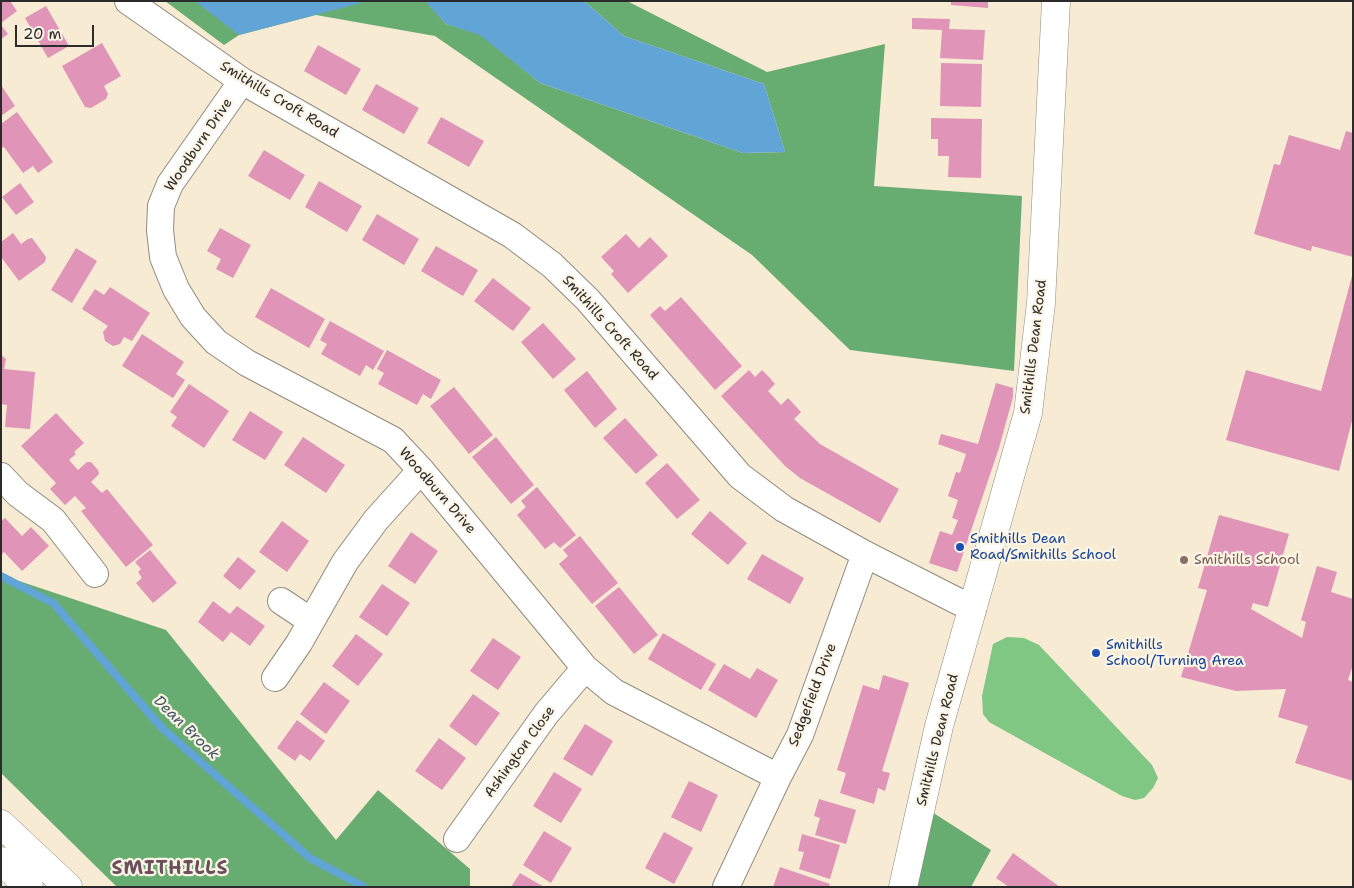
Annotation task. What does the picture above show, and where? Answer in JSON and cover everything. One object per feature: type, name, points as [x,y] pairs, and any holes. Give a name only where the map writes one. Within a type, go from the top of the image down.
[{"type":"main road","name":"Smithills Dean Road","points":[[903,887],[939,726],[1028,413],[1041,303],[1056,1]]},
{"type":"main road","points":[[1,824],[68,887]]},
{"type":"main road","points":[[1,861],[29,887]]},
{"type":"street","name":"Smithills Croft Road","points":[[128,1],[242,81],[512,235],[544,259],[588,300],[740,476],[784,509],[864,554],[973,609]]},
{"type":"street","name":"Woodburn Drive","points":[[242,81],[170,184],[161,206],[160,230],[163,257],[176,289],[193,317],[216,342],[247,363],[393,440],[421,470],[585,668],[614,692],[778,777]]},
{"type":"street","points":[[275,678],[299,644],[345,562],[376,520],[421,470]]},
{"type":"street","points":[[1,476],[18,494],[54,520],[83,569]]},
{"type":"street","name":"Sedgefield Drive","points":[[726,887],[800,735],[864,554]]},
{"type":"street","points":[[281,601],[311,621]]},
{"type":"street","name":"Ashington Close","points":[[457,839],[546,714],[585,668]]},
{"type":"green space","points":[[165,1],[426,1],[446,24],[480,34],[540,83],[743,153],[785,152],[764,84],[624,36],[584,1],[627,1],[767,72],[885,44],[874,186],[1022,196],[1014,371],[850,350],[752,255],[435,36],[316,15],[239,35],[224,45]]},
{"type":"green space","points":[[1,575],[166,630],[336,840],[378,790],[470,869],[470,887],[117,887],[1,773]]},
{"type":"green space","points":[[1007,637],[1024,638],[1039,645],[1152,765],[1158,778],[1153,788],[1144,798],[1135,800],[1122,796],[989,722],[983,714],[982,696],[993,644]]},
{"type":"green space","points":[[932,812],[991,850],[971,887],[916,887]]},
{"type":"water","points":[[195,1],[368,1],[239,35]]},
{"type":"water","points":[[425,1],[584,1],[624,36],[764,84],[785,152],[743,153],[540,83],[480,35],[446,24]]},
{"type":"building","points":[[1,1],[10,1],[17,11],[1,23]]},
{"type":"building","points":[[951,1],[988,1],[988,8],[951,5]]},
{"type":"building","points":[[46,6],[69,46],[48,58],[25,18]]},
{"type":"building","points":[[912,18],[950,19],[949,29],[985,30],[983,60],[940,58],[942,30],[912,29]]},
{"type":"building","points":[[1,25],[8,34],[1,39]]},
{"type":"building","points":[[102,43],[121,76],[104,86],[108,94],[106,99],[91,108],[85,107],[62,66]]},
{"type":"building","points":[[318,45],[361,69],[346,95],[304,71]]},
{"type":"building","points":[[941,63],[982,64],[981,107],[940,106]]},
{"type":"building","points":[[376,84],[419,108],[404,134],[362,110]]},
{"type":"building","points":[[1,85],[15,106],[1,116]]},
{"type":"building","points":[[17,112],[53,162],[38,173],[33,166],[23,173],[4,147],[1,148],[1,124]]},
{"type":"building","points":[[441,117],[484,141],[469,167],[427,143]]},
{"type":"building","points":[[931,118],[982,119],[981,178],[948,177],[949,156],[938,156],[938,139],[931,139]]},
{"type":"building","points":[[1346,131],[1353,133],[1353,257],[1312,246],[1311,251],[1254,234],[1274,164],[1280,165],[1289,135],[1340,150]]},
{"type":"building","points":[[264,150],[305,175],[290,200],[248,176]]},
{"type":"building","points":[[319,181],[362,206],[347,232],[305,207]]},
{"type":"building","points":[[20,183],[34,202],[16,215],[2,197]]},
{"type":"building","points":[[377,214],[419,239],[404,265],[362,240]]},
{"type":"building","points":[[220,228],[251,245],[233,278],[216,269],[221,259],[207,251]]},
{"type":"building","points":[[13,233],[21,244],[32,238],[46,257],[45,262],[19,281],[1,257],[1,242]]},
{"type":"building","points":[[626,234],[639,248],[650,237],[668,256],[628,293],[611,274],[614,271],[601,257]]},
{"type":"building","points":[[436,246],[478,270],[463,296],[421,271]]},
{"type":"building","points":[[76,248],[97,261],[72,303],[51,290]]},
{"type":"building","points":[[1352,276],[1353,417],[1339,471],[1226,440],[1246,370],[1321,391]]},
{"type":"building","points":[[493,278],[531,308],[513,331],[474,301]]},
{"type":"building","points":[[110,287],[150,313],[132,341],[124,337],[120,344],[113,346],[105,341],[103,332],[108,326],[82,309],[95,289],[104,295]]},
{"type":"building","points":[[271,288],[325,319],[309,348],[255,317]]},
{"type":"building","points":[[681,297],[742,366],[715,390],[650,315],[660,306],[665,311]]},
{"type":"building","points":[[330,321],[384,351],[373,370],[366,365],[360,376],[321,354],[327,344],[320,340]]},
{"type":"building","points":[[543,323],[576,359],[553,379],[521,342]]},
{"type":"building","points":[[142,334],[184,362],[176,374],[185,380],[173,398],[122,366]]},
{"type":"building","points":[[387,350],[441,380],[431,399],[423,394],[417,405],[378,384],[384,373],[377,369]]},
{"type":"building","points":[[1,355],[6,359],[4,369],[35,372],[30,429],[5,427],[7,405],[1,404]]},
{"type":"building","points":[[749,370],[755,377],[762,370],[769,377],[775,384],[768,391],[781,405],[788,398],[801,412],[794,419],[820,444],[899,489],[880,523],[800,478],[785,466],[721,396]]},
{"type":"building","points":[[587,371],[617,409],[595,428],[564,390]]},
{"type":"building","points":[[996,383],[1013,388],[1013,397],[999,448],[957,572],[929,563],[940,531],[952,535],[958,520],[952,518],[958,500],[948,496],[956,472],[960,473],[966,454],[938,444],[941,434],[978,444]]},
{"type":"building","points":[[189,384],[229,411],[204,448],[171,426],[177,417],[170,412]]},
{"type":"building","points":[[454,387],[493,435],[469,454],[430,406]]},
{"type":"building","points":[[250,411],[283,432],[265,460],[232,440]]},
{"type":"building","points":[[56,413],[84,443],[74,452],[76,454],[69,460],[78,470],[87,462],[91,462],[99,474],[91,482],[102,493],[107,489],[153,545],[126,567],[81,511],[86,508],[75,496],[65,505],[50,489],[56,483],[21,446]]},
{"type":"building","points":[[625,418],[658,455],[636,474],[603,438]]},
{"type":"building","points":[[303,437],[345,465],[326,493],[284,465]]},
{"type":"building","points":[[496,437],[534,485],[511,504],[472,457]]},
{"type":"building","points":[[667,463],[700,500],[677,519],[645,483]]},
{"type":"building","points":[[537,487],[576,535],[560,548],[554,542],[545,549],[517,515],[526,507],[521,501]]},
{"type":"building","points":[[710,511],[747,543],[728,565],[691,534]]},
{"type":"building","points":[[1219,515],[1289,534],[1268,607],[1253,603],[1251,609],[1302,638],[1306,622],[1301,620],[1317,566],[1337,572],[1331,592],[1353,599],[1353,665],[1348,680],[1353,682],[1353,781],[1295,763],[1308,726],[1278,717],[1286,689],[1236,691],[1181,677],[1207,590],[1198,588]]},
{"type":"building","points":[[5,518],[22,536],[31,527],[49,546],[22,571],[4,552],[1,555],[1,521]]},
{"type":"building","points":[[282,521],[309,541],[287,572],[259,552]]},
{"type":"building","points":[[411,532],[438,551],[415,584],[388,566]]},
{"type":"building","points":[[580,536],[618,583],[592,604],[559,564],[568,556],[563,550]]},
{"type":"building","points":[[150,550],[177,583],[153,603],[136,583],[142,578],[138,572],[141,569],[135,562]]},
{"type":"building","points":[[762,554],[804,578],[790,604],[747,579]]},
{"type":"building","points":[[238,557],[256,571],[240,590],[223,576]]},
{"type":"building","points":[[382,584],[410,603],[387,636],[359,617]]},
{"type":"building","points":[[619,587],[658,635],[634,654],[595,606]]},
{"type":"building","points":[[213,601],[230,614],[237,606],[265,626],[250,646],[231,632],[223,642],[198,622]]},
{"type":"building","points":[[663,633],[716,664],[701,690],[648,659]]},
{"type":"building","points":[[356,634],[383,654],[358,686],[332,666]]},
{"type":"building","points":[[493,638],[521,657],[498,690],[470,671]]},
{"type":"building","points":[[724,664],[750,679],[757,668],[778,680],[756,718],[708,690]]},
{"type":"building","points":[[883,675],[909,683],[882,771],[890,773],[885,791],[878,788],[874,804],[840,793],[846,773],[837,770],[863,685],[879,690]]},
{"type":"building","points":[[324,682],[350,701],[326,734],[300,714]]},
{"type":"building","points":[[473,694],[500,713],[476,746],[449,726]]},
{"type":"building","points":[[297,720],[325,741],[310,761],[300,754],[295,761],[277,748]]},
{"type":"building","points":[[585,724],[613,741],[592,776],[563,759]]},
{"type":"building","points":[[439,738],[466,758],[442,790],[415,771]]},
{"type":"building","points":[[554,772],[582,789],[561,823],[533,806]]},
{"type":"building","points":[[689,781],[718,795],[701,832],[671,817]]},
{"type":"building","points":[[819,799],[856,810],[846,844],[815,835],[820,818],[814,816]]},
{"type":"building","points":[[544,831],[572,848],[551,883],[523,865]]},
{"type":"building","points":[[664,832],[693,848],[674,884],[645,868]]},
{"type":"building","points":[[802,834],[840,845],[830,879],[799,869],[804,852],[798,851]]},
{"type":"building","points":[[1013,853],[1060,887],[1009,887],[996,878]]},
{"type":"building","points":[[780,867],[830,884],[829,887],[773,887]]},
{"type":"building","points":[[520,873],[544,887],[511,887]]},
{"type":"waterway","name":"Dean Brook","points":[[1,576],[53,603],[162,728],[310,858],[364,887]]},
{"type":"place","name":"Smithills Dean Road/Smithills School","points":[[960,547]]},
{"type":"place","name":"Smithills School","points":[[1184,560]]},
{"type":"place","name":"Smithills School/Turning Area","points":[[1096,653]]},
{"type":"district","name":"SMITHILLS","points":[[170,869]]}]
